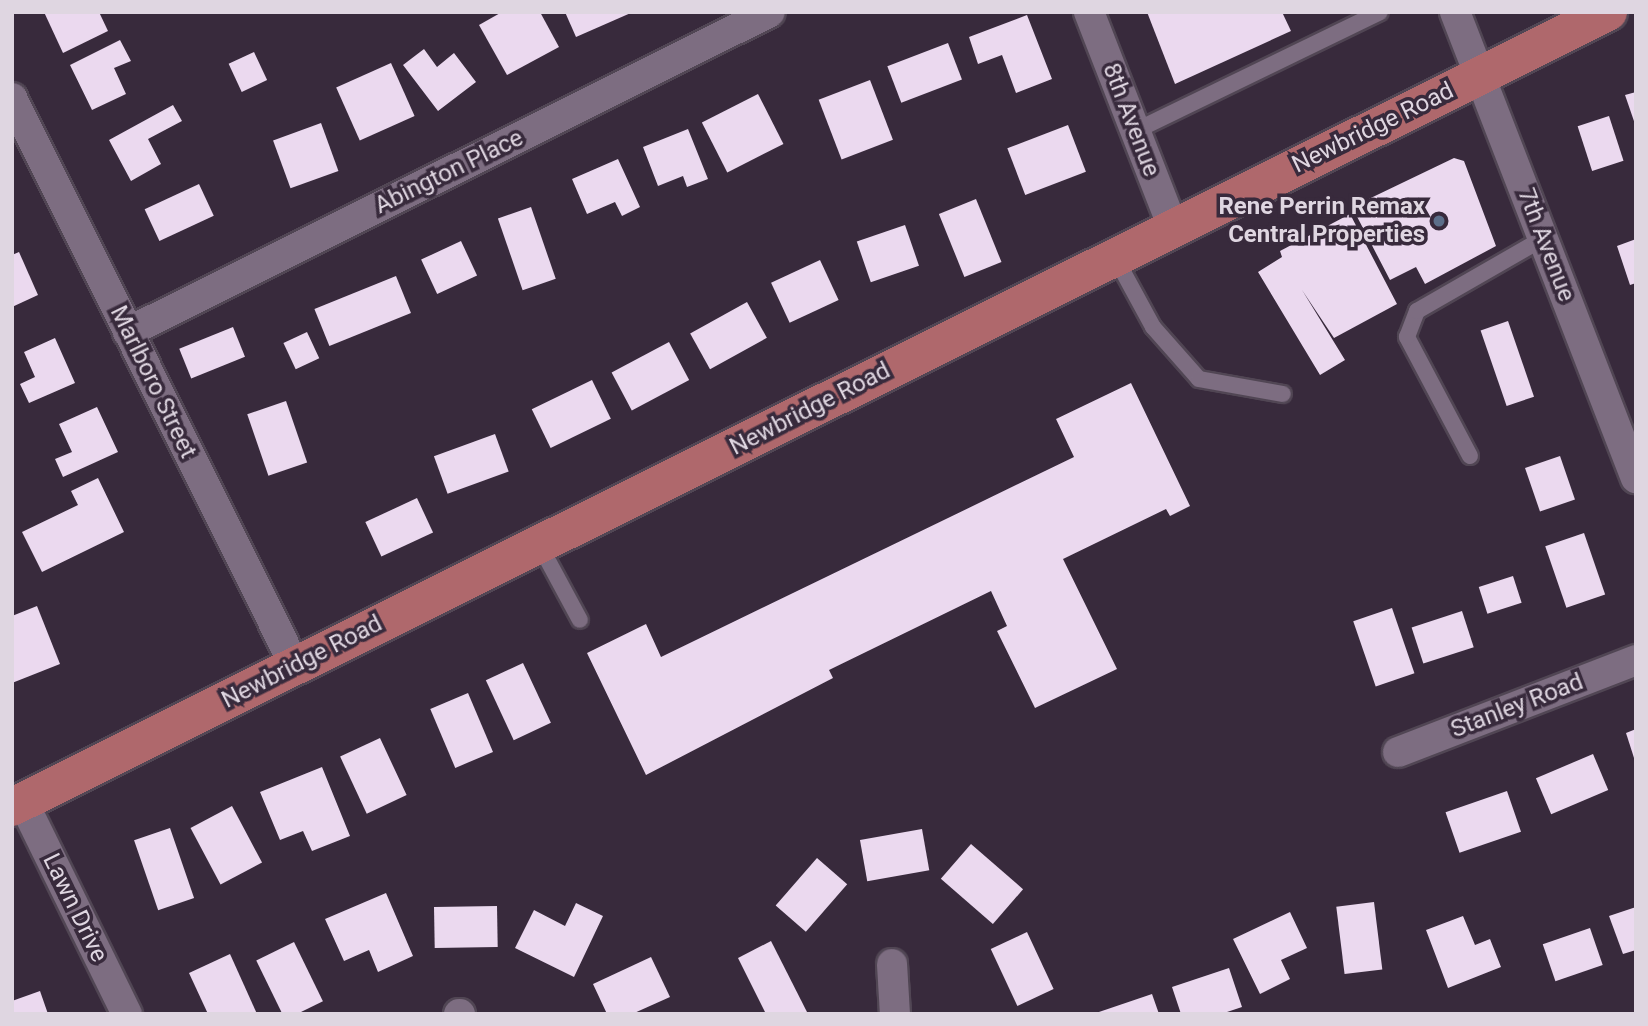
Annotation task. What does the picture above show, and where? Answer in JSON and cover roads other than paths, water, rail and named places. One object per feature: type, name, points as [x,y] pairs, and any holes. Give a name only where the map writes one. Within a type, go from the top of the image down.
[{"type":"main road","name":"Newbridge Road","points":[[18,804],[1608,12]]},
{"type":"street","name":"Abington Place","points":[[128,332],[770,12]]},
{"type":"street","name":"8th Avenue","points":[[1089,12],[1173,228]]},
{"type":"street","name":"7th Avenue","points":[[1455,12],[1636,478]]},
{"type":"street","name":"Marlboro Street","points":[[12,98],[295,666]]},
{"type":"street","name":"Stanley Road","points":[[1398,752],[1636,660]]},
{"type":"street","name":"Lawn Drive","points":[[18,804],[127,1014]]},
{"type":"street","points":[[892,964],[895,1014]]},
{"type":"lane","points":[[1135,131],[1380,12]]},
{"type":"lane","points":[[1470,456],[1407,337],[1417,311],[1544,238]]},
{"type":"lane","points":[[1115,257],[1153,327],[1199,379],[1283,394]]},
{"type":"lane","points":[[539,544],[580,620]]},
{"type":"place","name":"Rene Perrin Remax Central Properties","points":[[1439,221]]}]
